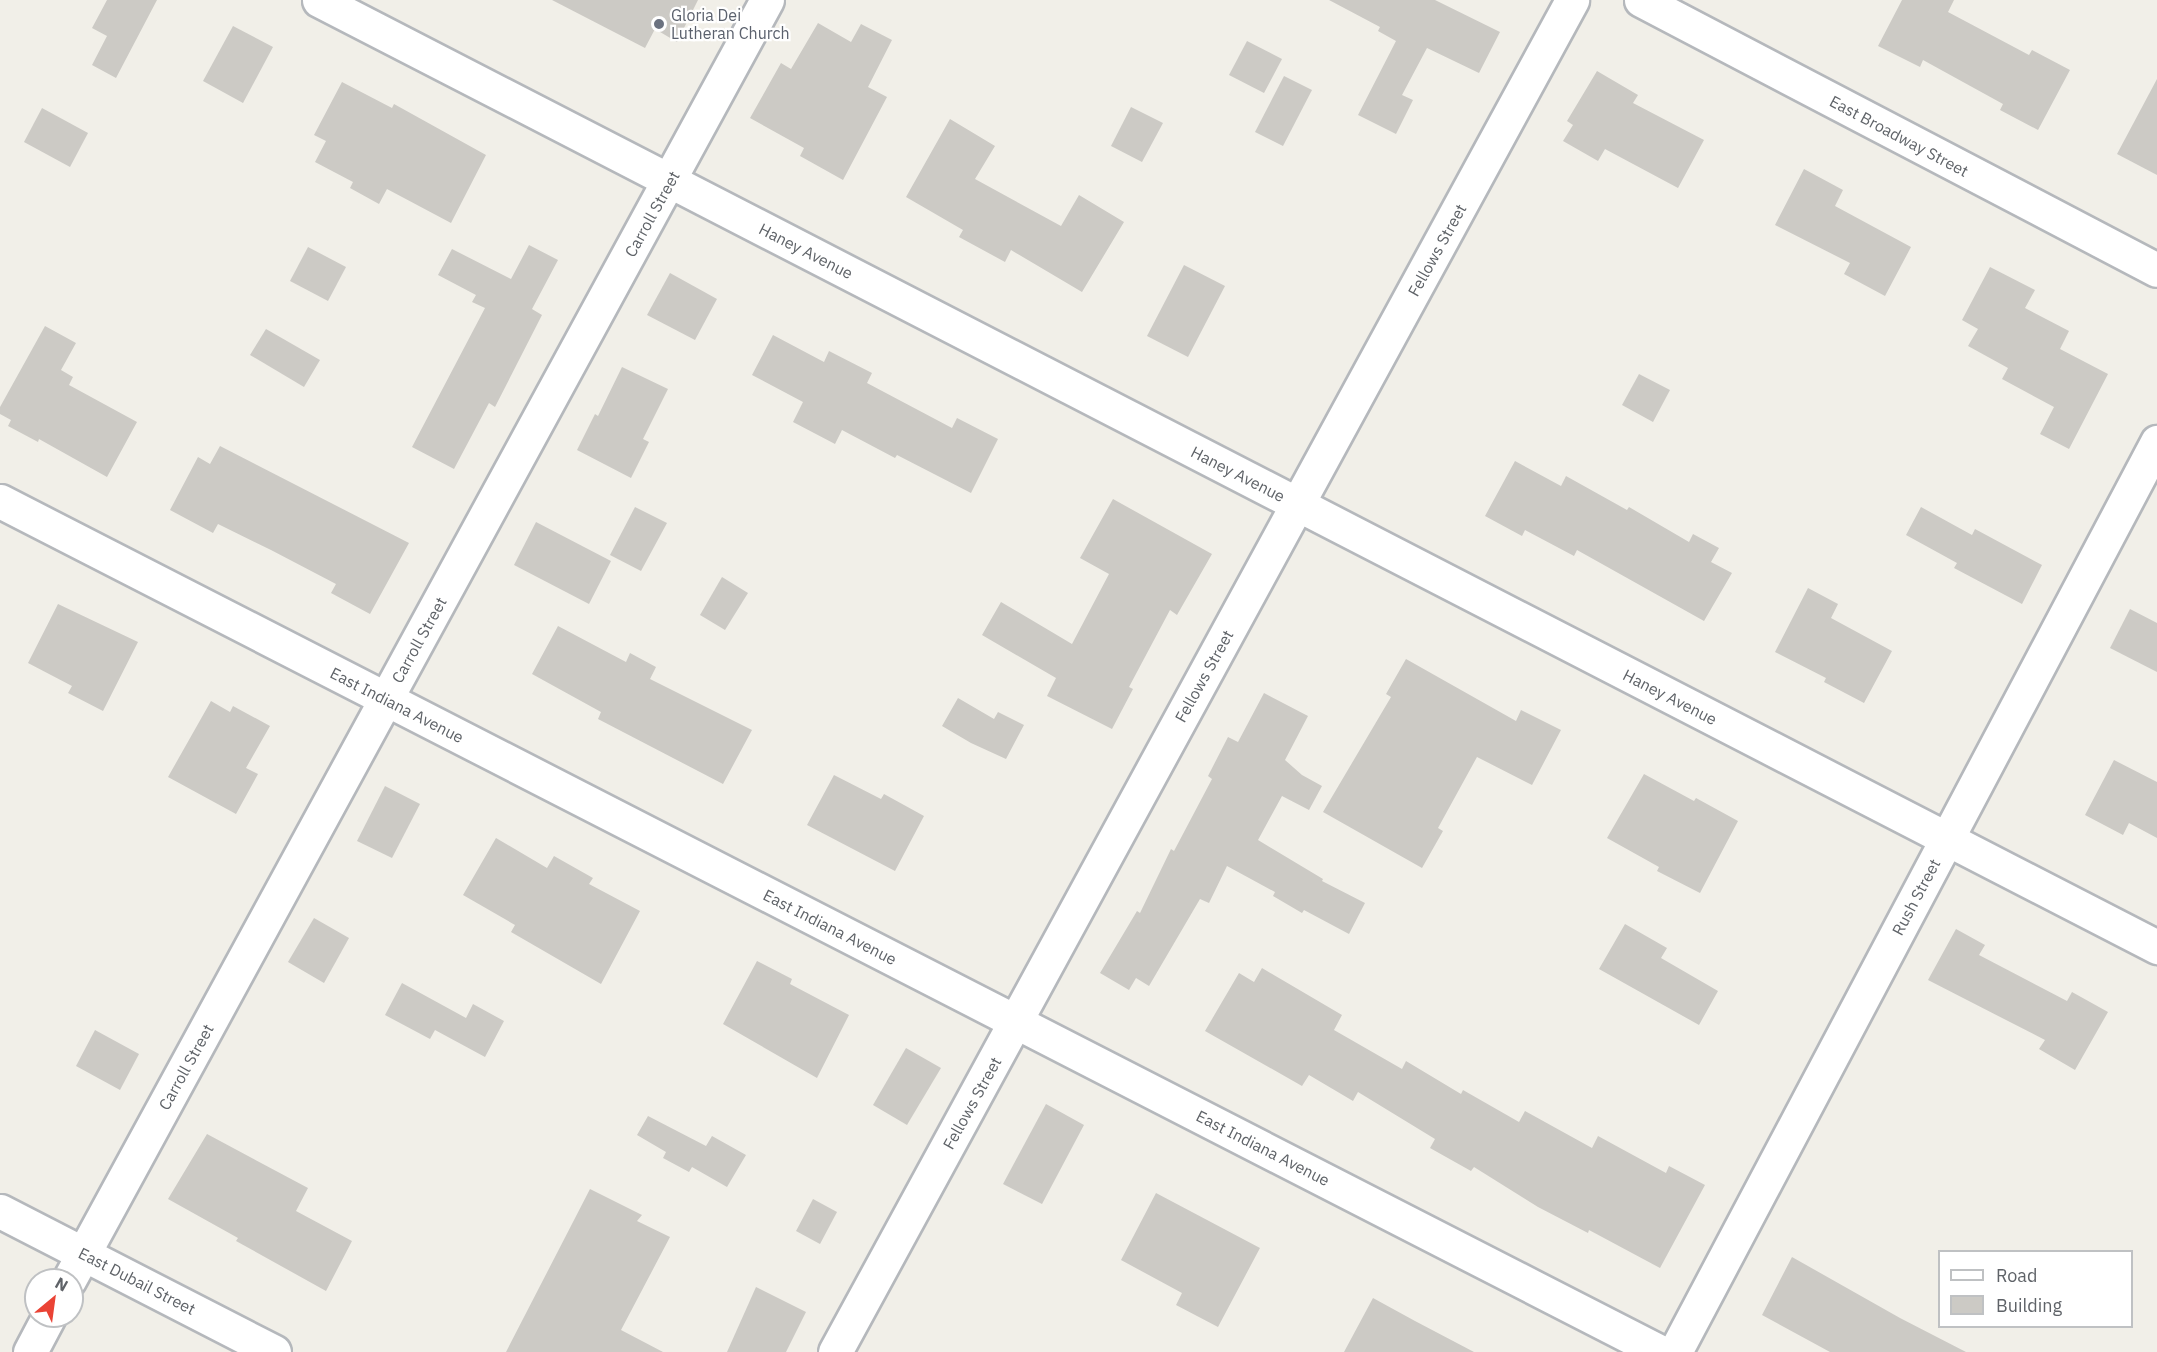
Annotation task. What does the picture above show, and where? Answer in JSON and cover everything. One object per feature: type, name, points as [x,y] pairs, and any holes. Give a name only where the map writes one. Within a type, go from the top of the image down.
[{"type":"street","name":"Haney Avenue","points":[[319,0],[2157,948]]},
{"type":"street","name":"Carroll Street","points":[[76,1267],[767,0]]},
{"type":"street","name":"Fellows Street","points":[[835,1352],[1017,1022],[1572,0]]},
{"type":"street","name":"East Broadway Street","points":[[1641,0],[2157,270]]},
{"type":"street","name":"Rush Street","points":[[1675,1352],[2157,442]]},
{"type":"street","name":"East Indiana Avenue","points":[[0,501],[1660,1352]]},
{"type":"street","name":"East Dubail Street","points":[[0,1211],[76,1267],[274,1352]]},
{"type":"street","points":[[30,1352],[43,1328]]},
{"type":"building","points":[[107,0],[157,0],[116,78],[92,65],[107,36],[92,28]]},
{"type":"building","name":"Gloria Dei Lutheran Church","points":[[552,0],[698,0],[677,42],[655,29],[645,48]]},
{"type":"building","points":[[1329,0],[1435,0],[1500,32],[1479,73],[1427,48],[1402,95],[1413,100],[1396,134],[1358,115],[1396,41],[1378,31],[1380,27]]},
{"type":"building","points":[[1902,0],[1954,0],[1948,12],[2029,55],[2032,50],[2070,70],[2038,130],[2000,110],[2003,104],[1923,60],[1920,67],[1878,46]]},
{"type":"building","points":[[818,23],[851,42],[861,24],[892,40],[868,87],[887,97],[843,180],[800,156],[804,148],[750,118],[781,63],[791,69]]},
{"type":"building","points":[[233,26],[273,47],[243,103],[203,81]]},
{"type":"building","points":[[1247,41],[1282,59],[1264,93],[1229,75]]},
{"type":"building","points":[[1597,71],[1638,95],[1633,103],[1704,140],[1678,188],[1605,149],[1598,161],[1563,141],[1573,125],[1567,121]]},
{"type":"building","points":[[1284,76],[1312,90],[1283,146],[1255,132]]},
{"type":"building","points":[[2157,79],[2157,175],[2117,154]]},
{"type":"building","points":[[342,82],[392,108],[394,104],[486,155],[451,223],[387,189],[379,204],[350,188],[353,182],[315,162],[326,141],[314,135]]},
{"type":"building","points":[[1131,107],[1163,123],[1142,162],[1111,146]]},
{"type":"building","points":[[42,108],[88,133],[70,167],[24,142]]},
{"type":"building","points":[[950,119],[995,146],[975,179],[1061,226],[1079,195],[1124,222],[1082,292],[1011,250],[1005,262],[959,237],[963,230],[906,197]]},
{"type":"building","points":[[1804,169],[1843,190],[1835,206],[1911,247],[1885,296],[1844,274],[1850,263],[1775,225]]},
{"type":"building","points":[[529,245],[558,260],[532,309],[542,315],[495,407],[489,403],[454,469],[412,447],[485,308],[472,302],[476,295],[438,275],[452,249],[511,279]]},
{"type":"building","points":[[308,247],[346,267],[328,301],[290,281]]},
{"type":"building","points":[[1184,265],[1225,286],[1188,357],[1147,336]]},
{"type":"building","points":[[1990,267],[2035,290],[2025,308],[2069,331],[2060,349],[2108,374],[2069,449],[2040,434],[2054,407],[2002,379],[2008,368],[1968,346],[1978,329],[1962,320]]},
{"type":"building","points":[[670,273],[717,299],[695,340],[647,315]]},
{"type":"building","points":[[45,326],[76,343],[61,370],[73,377],[69,385],[137,422],[107,477],[39,439],[38,442],[8,426],[11,420],[0,414],[0,407]]},
{"type":"building","points":[[266,329],[320,360],[304,387],[250,355]]},
{"type":"building","points":[[773,335],[824,362],[829,351],[872,373],[867,383],[952,428],[957,418],[998,439],[971,493],[897,455],[895,458],[842,430],[835,444],[793,422],[803,402],[752,375]]},
{"type":"building","points":[[622,367],[668,389],[643,439],[649,442],[631,478],[577,450],[595,414],[598,416]]},
{"type":"building","points":[[1639,374],[1670,390],[1653,422],[1622,405]]},
{"type":"building","points":[[220,446],[409,543],[370,614],[331,593],[336,584],[271,550],[218,524],[213,533],[170,510],[198,457],[210,464]]},
{"type":"building","points":[[1515,461],[1561,486],[1566,476],[1627,510],[1629,507],[1689,542],[1693,534],[1719,548],[1711,562],[1732,573],[1704,621],[1577,550],[1574,556],[1525,530],[1522,536],[1485,516]]},
{"type":"building","points":[[1113,499],[1212,554],[1177,615],[1170,610],[1129,687],[1133,689],[1112,729],[1047,696],[1056,678],[982,635],[1001,602],[1072,644],[1109,574],[1080,558]]},
{"type":"building","points":[[635,507],[667,523],[641,571],[610,555]]},
{"type":"building","points":[[1921,507],[1972,535],[1975,529],[2042,565],[2022,604],[1954,568],[1957,563],[1906,535]]},
{"type":"building","points":[[536,522],[611,561],[589,604],[514,565]]},
{"type":"building","points":[[722,577],[748,593],[725,630],[700,615]]},
{"type":"building","points":[[1808,588],[1838,604],[1831,618],[1892,651],[1864,703],[1824,682],[1826,678],[1775,652]]},
{"type":"building","points":[[58,604],[138,642],[103,711],[68,693],[72,686],[28,663]]},
{"type":"building","points":[[2130,609],[2157,623],[2157,672],[2110,648]]},
{"type":"building","points":[[558,626],[626,662],[630,653],[656,667],[650,679],[752,730],[723,784],[598,719],[601,712],[532,674]]},
{"type":"building","points":[[1406,659],[1516,721],[1521,710],[1561,730],[1532,785],[1477,757],[1438,828],[1443,831],[1422,868],[1323,812],[1391,697],[1386,694]]},
{"type":"building","points":[[1264,693],[1308,716],[1285,760],[1302,775],[1322,786],[1309,810],[1282,796],[1258,840],[1323,879],[1322,881],[1365,903],[1349,934],[1304,910],[1302,913],[1273,896],[1275,892],[1227,866],[1209,903],[1200,899],[1149,986],[1136,978],[1129,990],[1100,973],[1137,911],[1140,913],[1171,849],[1174,851],[1212,779],[1208,776],[1228,737],[1238,742]]},
{"type":"building","points":[[958,698],[994,719],[998,712],[1024,725],[1006,759],[971,743],[942,726]]},
{"type":"building","points":[[211,701],[230,712],[233,706],[270,726],[246,768],[258,774],[236,814],[168,777]]},
{"type":"building","points":[[2114,760],[2157,782],[2157,838],[2129,823],[2123,835],[2085,815]]},
{"type":"building","points":[[1644,774],[1738,821],[1700,893],[1657,871],[1659,867],[1607,838]]},
{"type":"building","points":[[834,775],[881,799],[884,794],[924,816],[895,871],[807,825]]},
{"type":"building","points":[[385,786],[420,804],[392,858],[357,841]]},
{"type":"building","points":[[496,838],[547,868],[554,856],[593,878],[589,884],[640,911],[601,984],[511,932],[515,925],[463,895]]},
{"type":"building","points":[[314,918],[349,938],[324,983],[288,962]]},
{"type":"building","points":[[1625,924],[1667,948],[1661,958],[1718,991],[1699,1025],[1599,969]]},
{"type":"building","points":[[1956,929],[1985,945],[1979,955],[2067,1001],[2072,992],[2108,1012],[2075,1070],[2039,1049],[2045,1040],[1928,980]]},
{"type":"building","points":[[757,961],[792,979],[790,984],[849,1015],[817,1078],[723,1024]]},
{"type":"building","points":[[1262,968],[1342,1015],[1334,1030],[1402,1069],[1406,1061],[1461,1094],[1463,1090],[1519,1122],[1525,1111],[1592,1148],[1598,1136],[1666,1173],[1669,1166],[1705,1185],[1660,1268],[1589,1230],[1588,1233],[1538,1207],[1474,1167],[1471,1171],[1430,1148],[1435,1139],[1358,1092],[1353,1101],[1309,1075],[1302,1086],[1205,1031],[1239,973],[1254,982]]},
{"type":"building","points":[[402,983],[466,1018],[473,1004],[504,1021],[485,1057],[435,1030],[430,1039],[385,1015]]},
{"type":"building","points":[[95,1030],[139,1054],[120,1090],[76,1066]]},
{"type":"building","points":[[906,1048],[941,1068],[907,1125],[873,1105]]},
{"type":"building","points":[[1046,1104],[1084,1125],[1042,1204],[1003,1184]]},
{"type":"building","points":[[648,1116],[706,1146],[712,1136],[746,1155],[727,1187],[692,1167],[689,1172],[663,1158],[666,1152],[637,1135]]},
{"type":"building","points":[[207,1134],[308,1188],[296,1211],[352,1241],[326,1291],[236,1241],[238,1238],[168,1199]]},
{"type":"building","points":[[590,1189],[642,1215],[637,1221],[670,1237],[621,1330],[663,1352],[506,1352]]},
{"type":"building","points":[[1156,1193],[1260,1248],[1218,1327],[1176,1305],[1182,1293],[1121,1260]]},
{"type":"building","points":[[813,1199],[837,1212],[820,1244],[796,1231]]},
{"type":"building","points":[[1792,1257],[1966,1352],[1830,1352],[1762,1315]]},
{"type":"building","points":[[756,1287],[806,1312],[786,1352],[727,1352]]},
{"type":"building","points":[[1373,1298],[1415,1321],[1474,1352],[1344,1352]]},
{"type":"place","name":"Gloria Dei Lutheran Church","points":[[659,24]]}]
